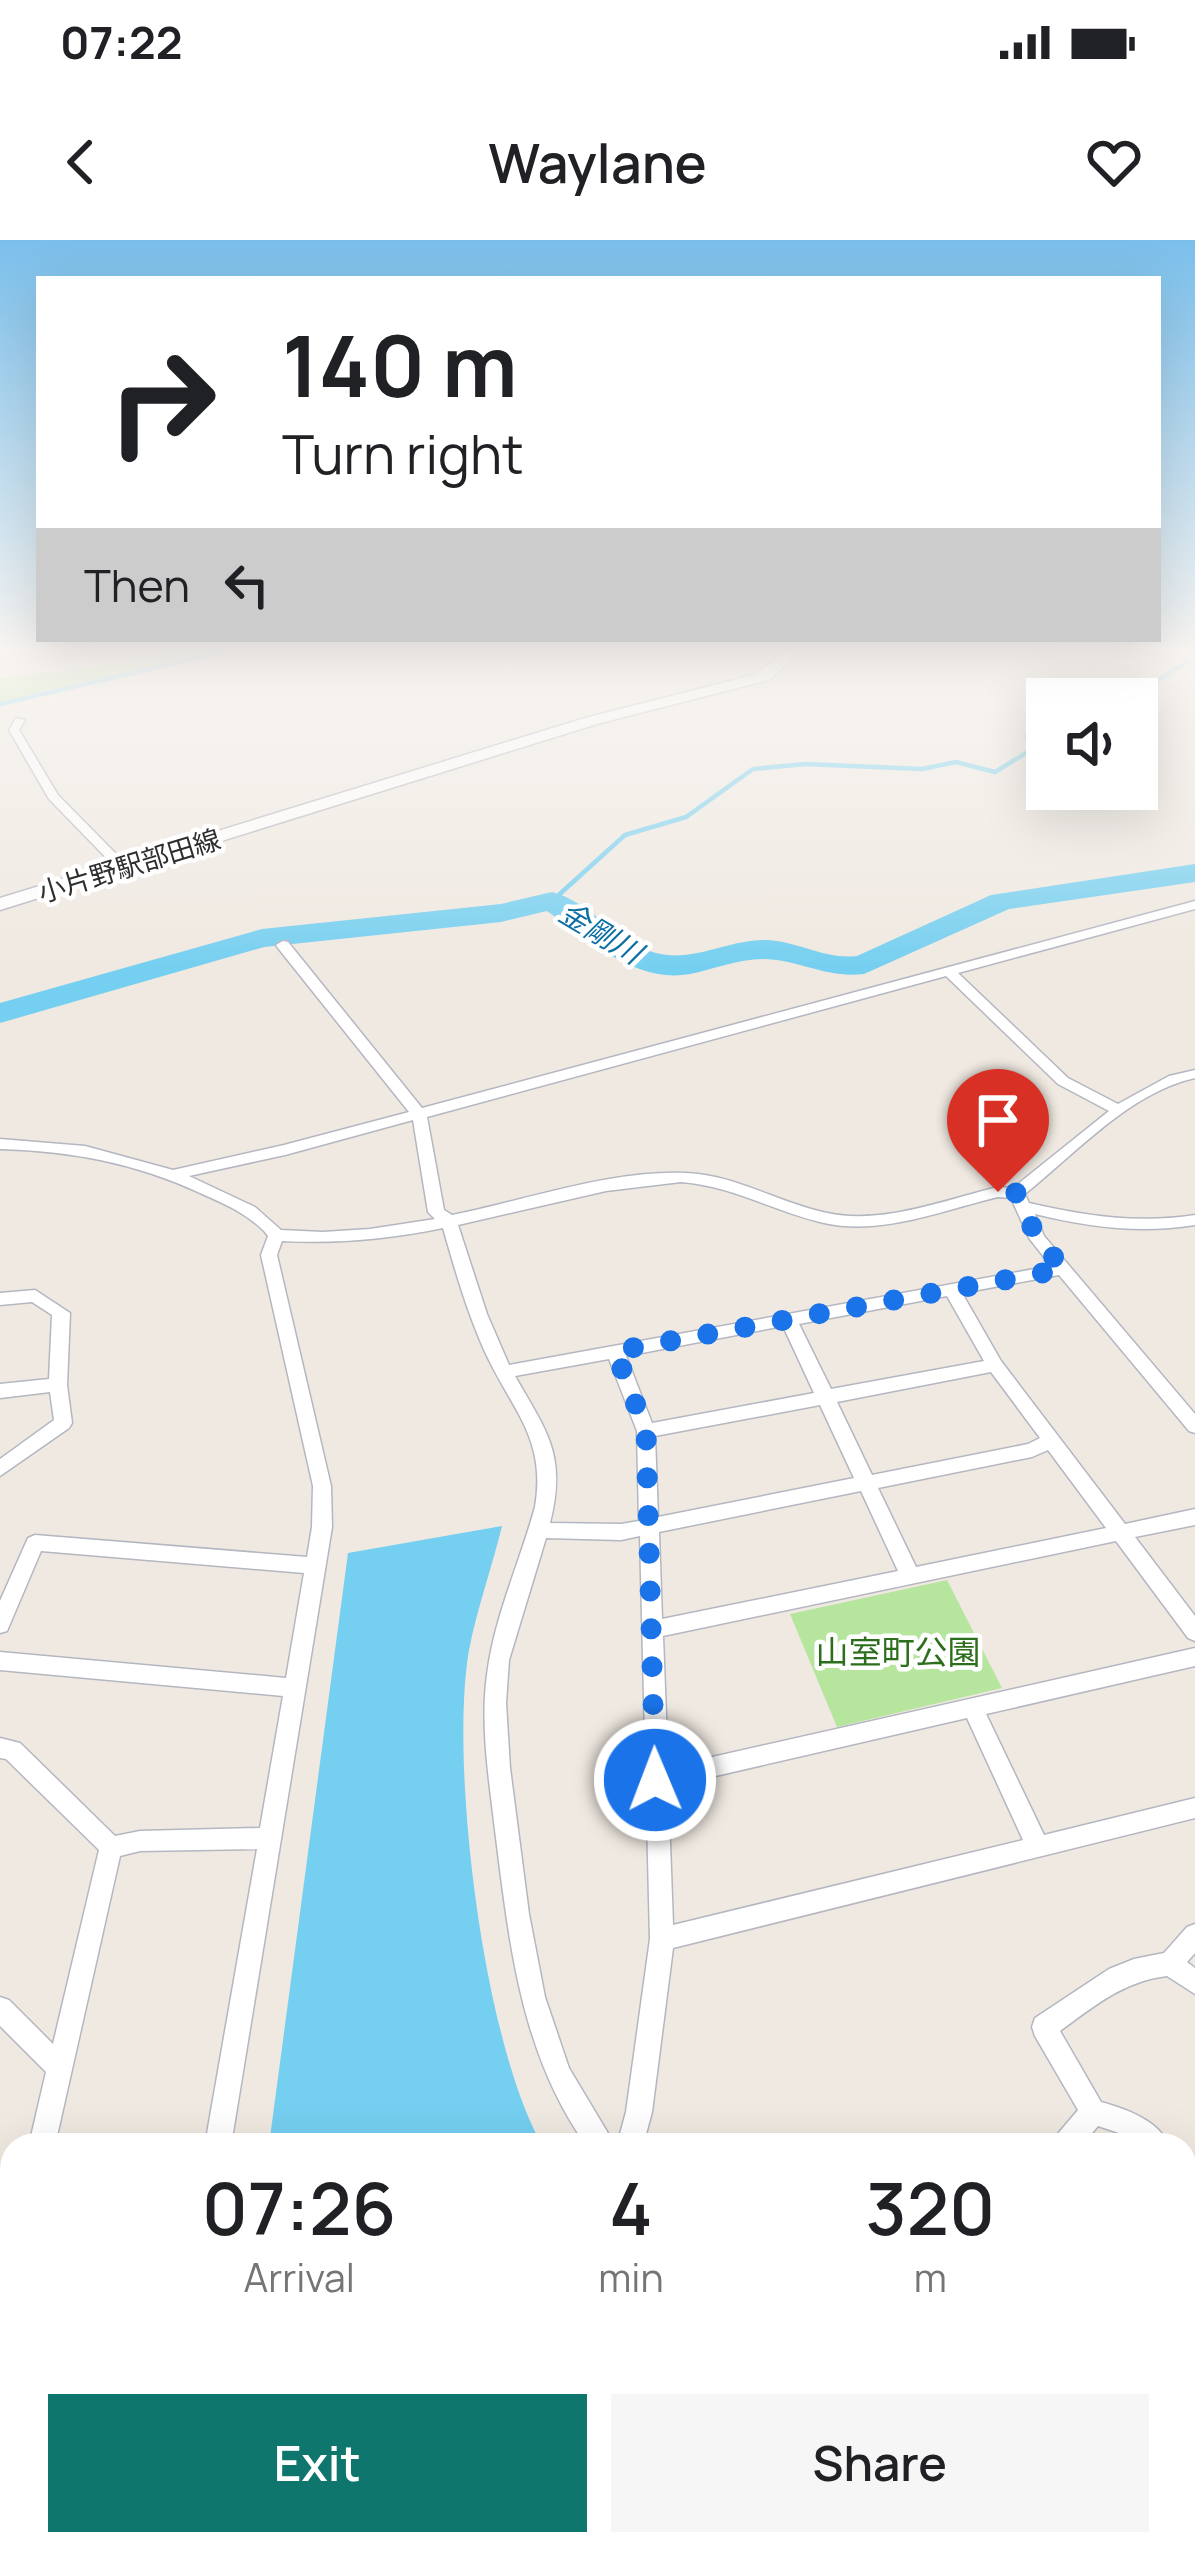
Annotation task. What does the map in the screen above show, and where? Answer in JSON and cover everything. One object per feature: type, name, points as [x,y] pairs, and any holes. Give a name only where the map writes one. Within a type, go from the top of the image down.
[{"type":"main road","name":"小片野駅部田線","points":[[0,904],[488,753]]},
{"type":"street","points":[[27,753],[53,797],[122,867]]},
{"type":"street","points":[[179,1173],[419,1114],[1195,905]]},
{"type":"street","points":[[283,945],[419,1114],[436,1212],[448,1221],[503,1372],[536,1428],[549,1470],[538,1530],[498,1662],[500,1784],[529,1976],[552,2057],[591,2133]]},
{"type":"street","points":[[948,971],[1063,1081],[1120,1111]]},
{"type":"street","points":[[1019,1200],[1120,1111],[1174,1075],[1195,1074]]},
{"type":"street","points":[[0,1144],[65,1144],[119,1154],[179,1173],[261,1216],[276,1235],[317,1240],[448,1221],[653,1179],[704,1178],[737,1184],[829,1219],[864,1222],[998,1192],[1110,1226],[1148,1228],[1195,1220]]},
{"type":"street","points":[[1019,1200],[1037,1238],[1195,1426]]},
{"type":"street","points":[[220,2133],[317,1566],[322,1486],[269,1256],[276,1235]]},
{"type":"street","points":[[503,1372],[1064,1269]]},
{"type":"street","points":[[952,1288],[995,1365],[1195,1632]]},
{"type":"street","points":[[0,1298],[35,1296],[61,1313],[58,1385],[64,1423],[0,1469]]},
{"type":"street","points":[[788,1318],[910,1576]]},
{"type":"street","points":[[615,1351],[646,1431],[662,1939],[633,2133]]},
{"type":"street","points":[[646,1431],[995,1365]]},
{"type":"street","points":[[0,1390],[58,1385]]},
{"type":"street","points":[[538,1530],[621,1532],[1032,1450],[1050,1442]]},
{"type":"street","points":[[651,1630],[1195,1517]]},
{"type":"street","points":[[0,1625],[35,1543],[317,1566]]},
{"type":"street","points":[[655,1780],[1195,1657]]},
{"type":"street","points":[[0,1661],[295,1688]]},
{"type":"street","points":[[974,1710],[1038,1846]]},
{"type":"street","points":[[0,1748],[12,1750],[111,1847]]},
{"type":"street","points":[[662,1939],[1195,1808]]},
{"type":"street","points":[[111,1847],[140,1841],[268,1838]]},
{"type":"street","points":[[45,2133],[111,1847]]},
{"type":"street","points":[[1170,1964],[1195,1935]]},
{"type":"street","points":[[1140,2133],[1126,2122],[1093,2112],[1044,2027],[1102,1983],[1143,1965],[1170,1964],[1195,1982]]},
{"type":"street","points":[[0,2009],[59,2067]]},
{"type":"street","points":[[1075,2133],[1093,2112]]},
{"type":"green space","name":"山室町公園","points":[[947,1580],[1002,1688],[837,1727],[790,1614]]},
{"type":"water","points":[[502,1526],[469,1650],[464,1762],[476,1903],[488,1975],[503,2041],[537,2133],[271,2133],[348,1553]]},
{"type":"waterway","points":[[552,901],[625,835],[686,817],[753,769],[805,764],[922,769],[956,762],[995,772],[1026,753]]},
{"type":"waterway","name":"金剛川","points":[[0,1013],[262,938],[501,913],[552,901],[630,954],[653,963],[684,966],[734,952],[769,949],[839,968],[864,965],[1002,901],[1195,873]]},
{"type":"route","points":[[655,1780],[646,1431],[615,1351],[1064,1269],[1037,1238],[1017,1193],[998,1192]]}]
